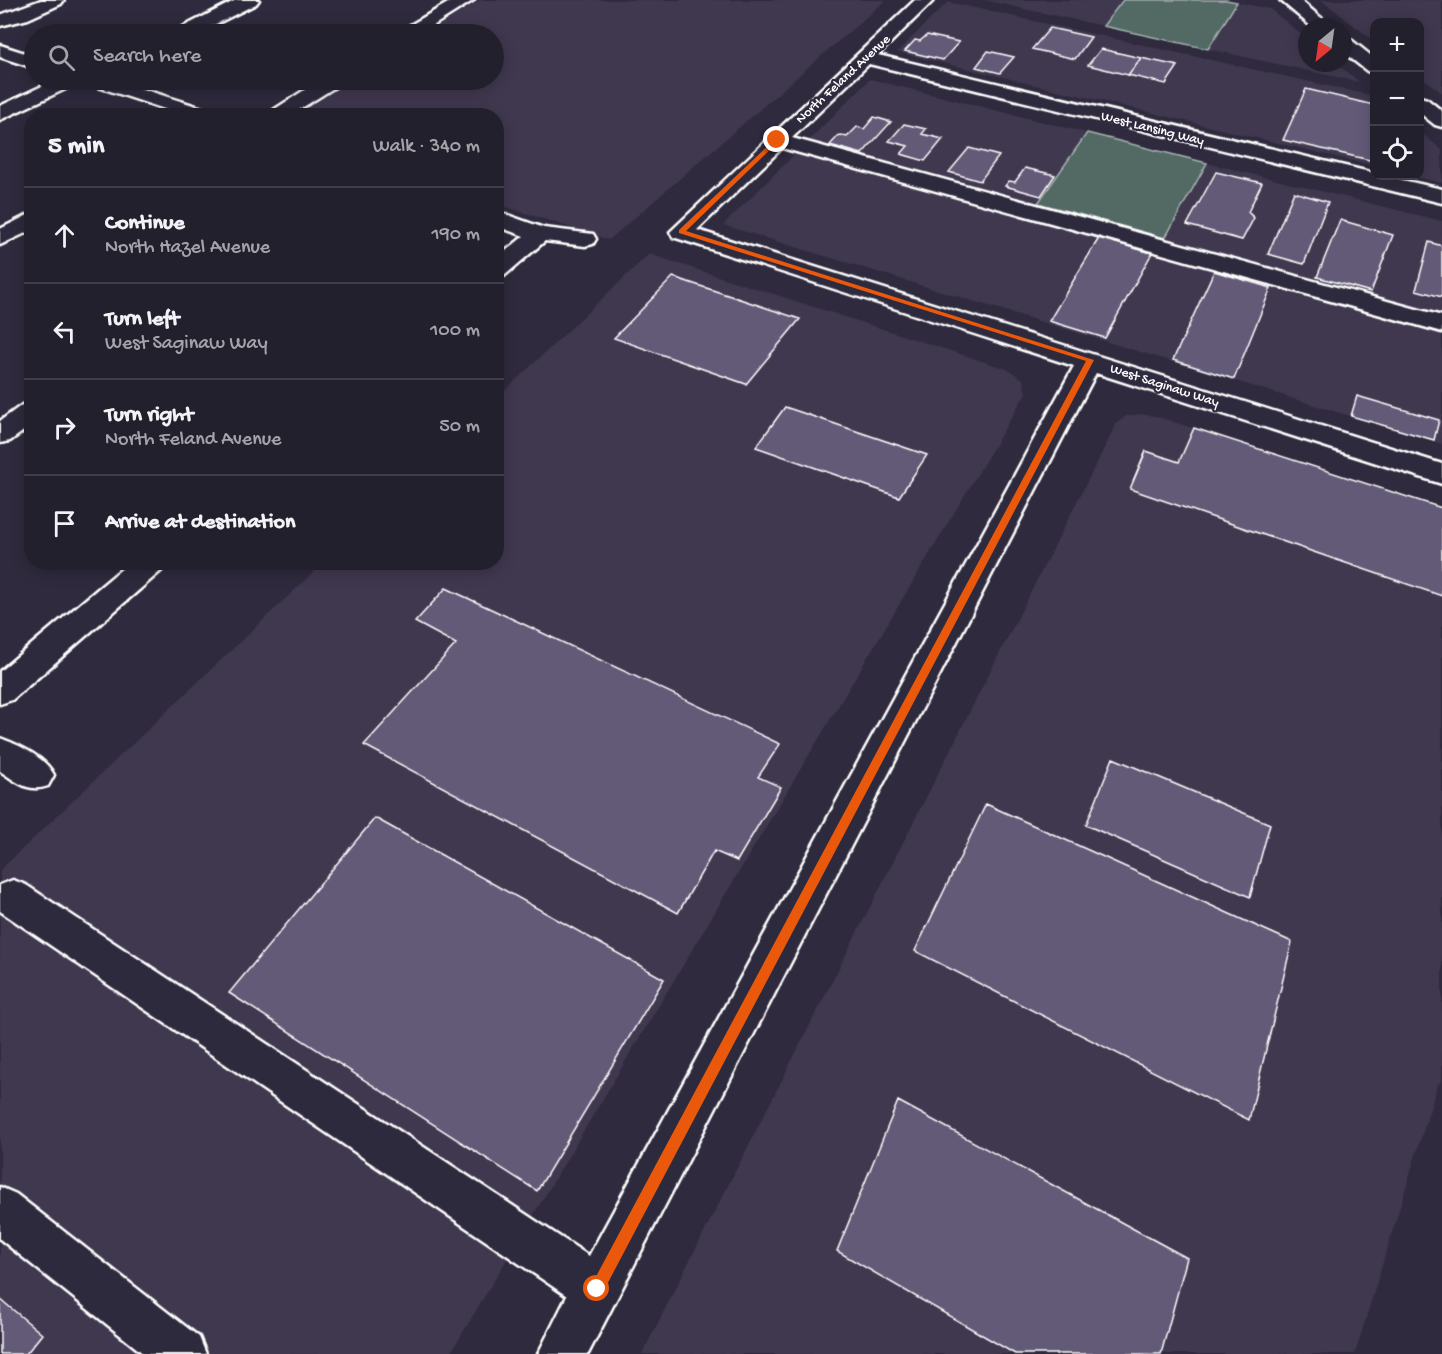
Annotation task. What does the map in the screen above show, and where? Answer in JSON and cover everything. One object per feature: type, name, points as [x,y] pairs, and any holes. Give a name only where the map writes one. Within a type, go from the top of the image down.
[{"type":"street","points":[[0,21],[22,15],[55,0]]},
{"type":"street","points":[[203,24],[250,0]]},
{"type":"street","points":[[425,24],[465,0]]},
{"type":"street","name":"North Feland Avenue","points":[[681,232],[925,0]]},
{"type":"street","points":[[1289,0],[1312,18]]},
{"type":"street","points":[[1352,50],[1370,64]]},
{"type":"street","points":[[0,51],[24,59]]},
{"type":"street","name":"West Lansing Way","points":[[864,57],[1442,196]]},
{"type":"street","points":[[0,114],[49,90]]},
{"type":"street","points":[[127,90],[183,108]]},
{"type":"street","points":[[287,108],[317,90]]},
{"type":"street","points":[[1424,107],[1442,121]]},
{"type":"street","points":[[777,140],[1442,324]]},
{"type":"street","points":[[504,221],[540,234],[585,239]]},
{"type":"street","points":[[0,238],[24,224]]},
{"type":"street","name":"West Saginaw Way","points":[[681,232],[1090,360],[1442,474]]},
{"type":"street","points":[[504,264],[540,234]]},
{"type":"street","points":[[562,1354],[1090,360]]},
{"type":"street","points":[[0,434],[24,417]]},
{"type":"street","points":[[0,690],[142,570]]},
{"type":"street","points":[[0,753],[36,775]]},
{"type":"street","points":[[13,898],[597,1289]]},
{"type":"street","points":[[0,1210],[182,1354]]},
{"type":"shaded area","points":[[480,0],[886,0],[609,240],[504,206],[504,108],[307,108],[336,90],[504,90],[504,24],[441,24]]},
{"type":"shaded area","points":[[983,0],[1123,0],[1103,26]]},
{"type":"shaded area","points":[[1321,0],[1442,0],[1442,93],[1424,79],[1424,18],[1370,18],[1370,38],[1352,24],[1352,18],[1344,18]]},
{"type":"shaded area","points":[[948,2],[1370,95],[1370,165],[897,52]]},
{"type":"shaded area","points":[[1237,2],[1270,9],[1298,32],[1298,69],[1208,49]]},
{"type":"shaded area","points":[[1313,72],[1347,72],[1359,82]]},
{"type":"shaded area","points":[[870,79],[1087,133],[1038,203],[808,141]]},
{"type":"shaded area","points":[[1424,135],[1442,150],[1442,183],[1424,179]]},
{"type":"shaded area","points":[[797,152],[1442,330],[1442,444],[723,225]]},
{"type":"shaded area","points":[[1207,163],[1442,221],[1442,314],[1165,238]]},
{"type":"shaded area","points":[[649,254],[1007,369],[1023,379],[1026,393],[450,1354],[0,1354],[0,870],[316,570],[504,570],[504,391]]},
{"type":"shaded area","points":[[1140,414],[1155,416],[1442,508],[1442,1079],[1437,1086],[1355,1354],[642,1354],[1117,423],[1126,416]]},
{"type":"green space","points":[[1123,0],[1226,0],[1237,2],[1208,49],[1103,26]]},
{"type":"green space","points":[[1087,133],[1207,163],[1165,238],[1038,203]]},
{"type":"building","points":[[1050,28],[1091,37],[1075,59],[1032,49]]},
{"type":"building","points":[[927,35],[959,42],[943,60],[905,51],[915,40],[920,41]]},
{"type":"building","points":[[1101,49],[1141,58],[1128,75],[1088,65]]},
{"type":"building","points":[[988,51],[1014,57],[1000,73],[976,67]]},
{"type":"building","points":[[1141,58],[1178,66],[1166,84],[1128,75]]},
{"type":"building","points":[[1306,89],[1370,104],[1370,160],[1283,140]]},
{"type":"building","points":[[874,117],[891,122],[862,154],[830,145],[839,135],[847,137],[857,127],[864,129]]},
{"type":"building","points":[[904,124],[926,129],[922,134],[943,139],[925,161],[901,154],[908,146],[889,141]]},
{"type":"building","points":[[969,148],[999,156],[980,181],[949,172]]},
{"type":"building","points":[[1025,168],[1055,175],[1041,196],[1005,186],[1009,181],[1015,182]]},
{"type":"building","points":[[1216,172],[1262,183],[1248,212],[1254,218],[1242,240],[1187,225]]},
{"type":"building","points":[[1294,192],[1328,202],[1304,264],[1268,254]]},
{"type":"building","points":[[1340,220],[1393,235],[1371,292],[1317,277]]},
{"type":"building","points":[[1099,238],[1152,253],[1105,338],[1049,321]]},
{"type":"building","points":[[1429,242],[1442,246],[1442,297],[1416,290]]},
{"type":"building","points":[[1214,271],[1271,288],[1234,379],[1173,360]]},
{"type":"building","points":[[673,277],[800,319],[746,384],[614,338]]},
{"type":"building","points":[[1357,396],[1439,420],[1434,440],[1351,416]]},
{"type":"building","points":[[785,407],[927,455],[899,497],[756,447]]},
{"type":"building","points":[[1194,428],[1442,508],[1442,596],[1130,489],[1146,451],[1179,462]]},
{"type":"building","points":[[446,588],[780,744],[758,777],[781,787],[737,861],[714,851],[678,913],[364,745],[456,644],[415,622]]},
{"type":"building","points":[[1113,758],[1270,824],[1250,897],[1086,825]]},
{"type":"building","points":[[986,804],[1292,942],[1249,1120],[915,951]]},
{"type":"building","points":[[375,818],[664,979],[537,1191],[229,993]]},
{"type":"building","points":[[898,1101],[1187,1258],[1161,1354],[1015,1354],[837,1251]]},
{"type":"building","points":[[0,1299],[42,1334],[26,1354],[0,1354]]},
{"type":"route","points":[[597,1289],[1090,360],[681,232],[777,140]]}]
